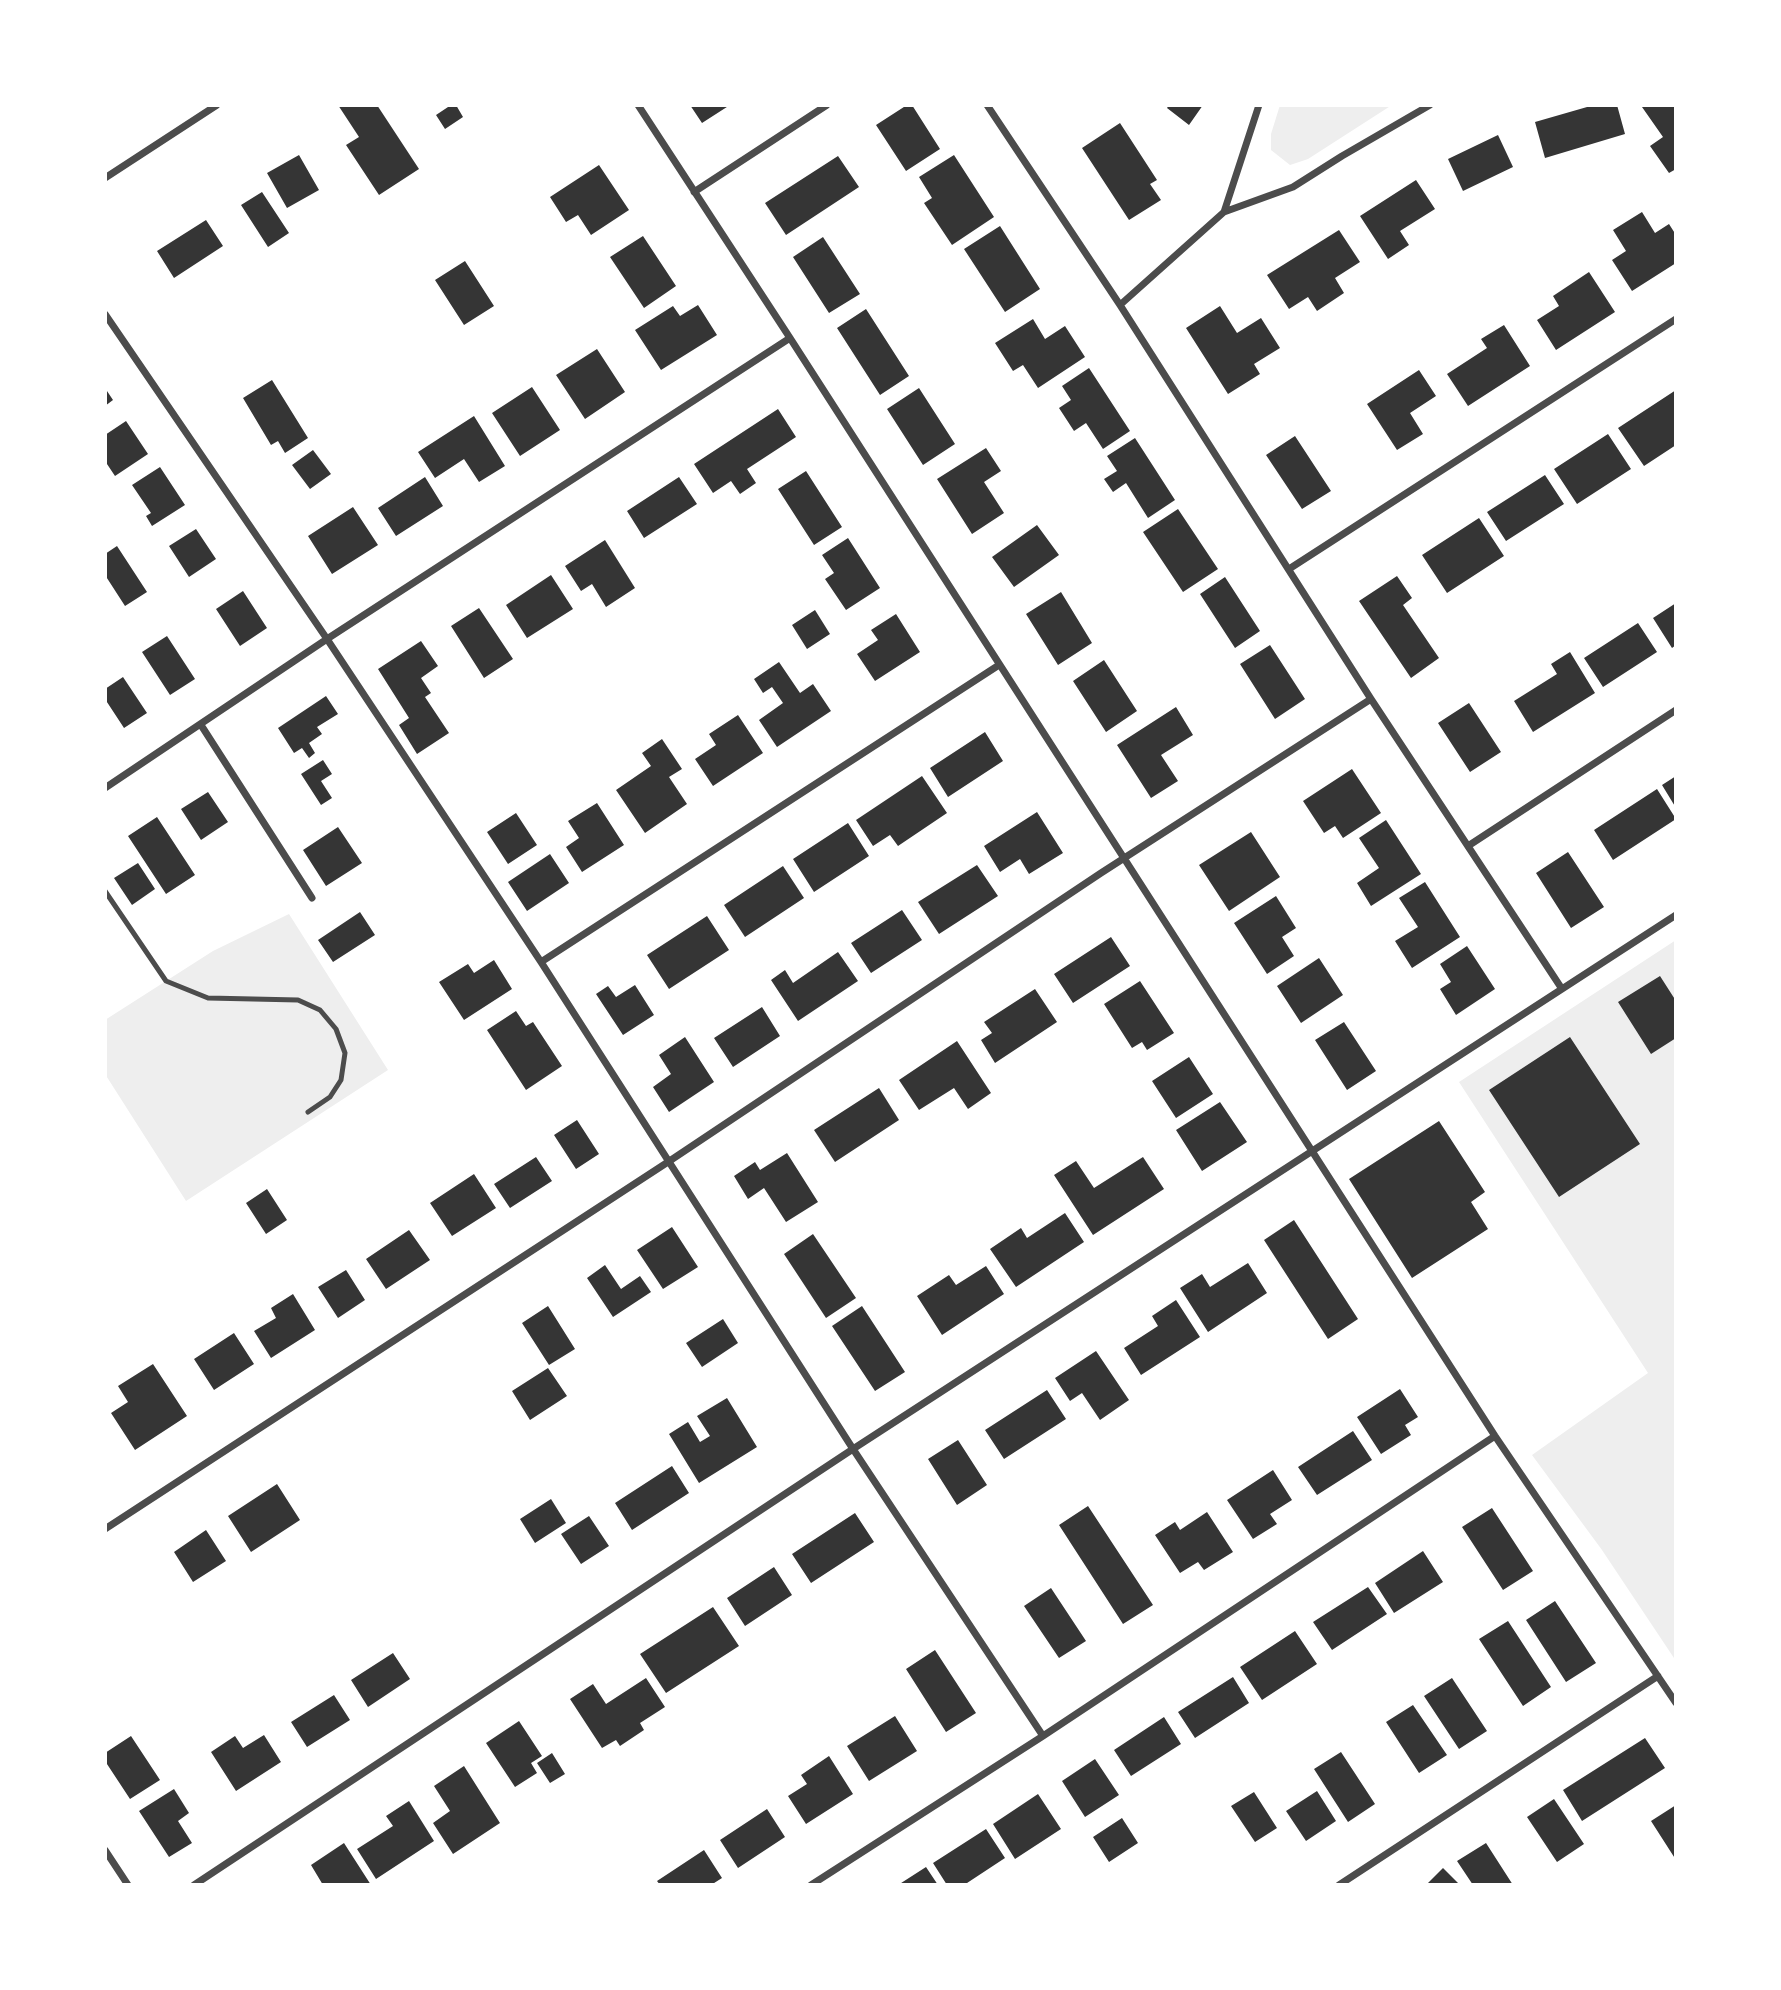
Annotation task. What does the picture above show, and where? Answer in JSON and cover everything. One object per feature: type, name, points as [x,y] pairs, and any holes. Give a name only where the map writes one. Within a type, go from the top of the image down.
[{"type":"street","points":[[105,178],[217,105]]},
{"type":"street","points":[[638,105],[1495,1436],[1676,1703]]},
{"type":"street","points":[[694,192],[827,105]]},
{"type":"street","points":[[987,105],[1120,305],[1371,699],[1562,989]]},
{"type":"street","points":[[1224,212],[1259,105]]},
{"type":"street","points":[[1120,305],[1224,212],[1293,187],[1430,105]]},
{"type":"street","points":[[105,314],[327,639],[541,962],[853,1449],[1043,1736]]},
{"type":"street","points":[[1289,569],[1676,319]]},
{"type":"street","points":[[105,788],[327,639],[790,338]]},
{"type":"street","points":[[541,962],[999,665]]},
{"type":"street","points":[[105,1529],[668,1162],[1124,858],[1371,699]]},
{"type":"street","points":[[1468,846],[1676,710]]},
{"type":"street","points":[[201,725],[312,898]]},
{"type":"street","points":[[194,1885],[853,1449],[1676,915]]},
{"type":"street","points":[[811,1885],[1043,1736],[1495,1436]]},
{"type":"street","points":[[1339,1885],[1658,1676]]},
{"type":"street","points":[[105,1850],[128,1885]]},
{"type":"lane","points":[[105,891],[166,981],[208,998],[298,1000],[320,1010],[336,1029],[345,1053],[341,1080],[330,1097],[308,1112]]},
{"type":"shaded area","points":[[1280,105],[1392,105],[1308,159],[1290,165],[1271,150],[1271,134]]},
{"type":"shaded area","points":[[289,914],[388,1070],[186,1201],[105,1074],[105,1020],[213,951]]},
{"type":"shaded area","points":[[1676,940],[1676,1661],[1602,1550],[1532,1455],[1648,1373],[1459,1082]]},
{"type":"building","points":[[338,105],[377,105],[419,169],[379,195],[346,145],[359,137]]},
{"type":"building","points":[[451,105],[456,105],[463,117],[445,129],[436,115]]},
{"type":"building","points":[[690,105],[730,105],[702,123]]},
{"type":"building","points":[[907,105],[912,105],[940,149],[906,171],[876,125]]},
{"type":"building","points":[[1169,105],[1203,105],[1189,125],[1167,108]]},
{"type":"building","points":[[1594,105],[1617,105],[1625,134],[1545,158],[1535,122]]},
{"type":"building","points":[[1676,105],[1676,169],[1669,173],[1650,146],[1663,137],[1642,107]]},
{"type":"building","points":[[1120,123],[1157,180],[1150,184],[1161,200],[1129,220],[1082,148]]},
{"type":"building","points":[[1498,135],[1513,167],[1463,191],[1448,159]]},
{"type":"building","points":[[299,155],[319,190],[287,208],[267,173]]},
{"type":"building","points":[[954,155],[994,217],[952,245],[924,203],[932,198],[919,177]]},
{"type":"building","points":[[838,156],[859,187],[786,235],[765,203]]},
{"type":"building","points":[[599,165],[629,210],[591,235],[578,215],[566,222],[550,197]]},
{"type":"building","points":[[1416,180],[1435,209],[1400,231],[1409,245],[1388,259],[1360,216]]},
{"type":"building","points":[[262,192],[289,233],[268,247],[241,205]]},
{"type":"building","points":[[1642,212],[1655,233],[1669,224],[1676,235],[1676,263],[1632,291],[1612,260],[1626,251],[1613,230]]},
{"type":"building","points":[[206,220],[223,246],[174,278],[157,251]]},
{"type":"building","points":[[1000,226],[1040,289],[1005,312],[964,249]]},
{"type":"building","points":[[1339,230],[1360,262],[1335,278],[1344,293],[1317,311],[1308,297],[1289,309],[1267,275]]},
{"type":"building","points":[[643,236],[676,286],[644,308],[610,257]]},
{"type":"building","points":[[823,237],[860,294],[829,313],[793,257]]},
{"type":"building","points":[[465,261],[494,306],[464,325],[435,280]]},
{"type":"building","points":[[1589,272],[1615,312],[1556,350],[1537,320],[1559,306],[1553,296]]},
{"type":"building","points":[[698,305],[717,335],[661,370],[635,330],[673,306],[680,316]]},
{"type":"building","points":[[1220,306],[1237,333],[1261,318],[1280,348],[1254,364],[1260,374],[1228,394],[1186,328]]},
{"type":"building","points":[[866,309],[909,376],[880,395],[837,328]]},
{"type":"building","points":[[1033,319],[1045,339],[1065,326],[1085,357],[1038,388],[1023,365],[1013,371],[995,343]]},
{"type":"building","points":[[1504,325],[1530,366],[1468,406],[1447,374],[1487,348],[1481,339]]},
{"type":"building","points":[[597,349],[625,392],[585,419],[556,375]]},
{"type":"building","points":[[1089,368],[1130,431],[1103,449],[1086,423],[1074,431],[1059,408],[1071,400],[1062,386]]},
{"type":"building","points":[[1419,370],[1436,396],[1410,413],[1423,434],[1397,450],[1367,404]]},
{"type":"building","points":[[272,380],[308,438],[285,453],[278,441],[271,445],[243,398]]},
{"type":"building","points":[[532,387],[560,430],[520,456],[492,413]]},
{"type":"building","points":[[105,388],[113,400],[105,406]]},
{"type":"building","points":[[919,388],[955,444],[923,465],[887,409]]},
{"type":"building","points":[[1676,390],[1676,445],[1644,466],[1618,428]]},
{"type":"building","points":[[778,409],[796,437],[747,469],[756,483],[740,494],[731,481],[713,493],[694,464]]},
{"type":"building","points":[[474,416],[505,466],[479,482],[464,459],[435,478],[418,452]]},
{"type":"building","points":[[126,421],[148,454],[115,476],[105,461],[105,435]]},
{"type":"building","points":[[1608,434],[1631,469],[1577,504],[1554,469]]},
{"type":"building","points":[[1295,436],[1331,491],[1302,509],[1266,455]]},
{"type":"building","points":[[1135,438],[1175,500],[1148,518],[1126,483],[1113,492],[1104,479],[1117,471],[1107,456]]},
{"type":"building","points":[[986,448],[1001,471],[984,482],[1004,513],[972,534],[937,479]]},
{"type":"building","points":[[313,450],[331,474],[310,489],[292,465]]},
{"type":"building","points":[[160,467],[185,505],[152,526],[146,516],[151,513],[132,485]]},
{"type":"building","points":[[806,471],[842,527],[814,545],[778,489]]},
{"type":"building","points":[[1545,475],[1564,504],[1506,541],[1487,512]]},
{"type":"building","points":[[425,477],[443,506],[396,536],[378,508]]},
{"type":"building","points":[[679,477],[697,504],[644,538],[627,511]]},
{"type":"building","points":[[353,507],[378,545],[332,574],[308,536]]},
{"type":"building","points":[[1178,509],[1218,569],[1183,592],[1143,532]]},
{"type":"building","points":[[1479,518],[1504,556],[1447,593],[1422,555]]},
{"type":"building","points":[[1037,525],[1059,555],[1014,587],[992,557]]},
{"type":"building","points":[[196,529],[216,559],[189,577],[169,546]]},
{"type":"building","points":[[848,538],[880,588],[846,610],[825,579],[834,573],[822,555]]},
{"type":"building","points":[[605,540],[635,588],[606,607],[592,584],[581,591],[565,566]]},
{"type":"building","points":[[117,546],[147,592],[125,606],[105,575],[105,554]]},
{"type":"building","points":[[551,575],[573,609],[527,638],[506,605]]},
{"type":"building","points":[[1397,576],[1412,598],[1403,605],[1439,658],[1411,678],[1359,601]]},
{"type":"building","points":[[1225,577],[1260,631],[1235,648],[1200,594]]},
{"type":"building","points":[[243,591],[267,628],[240,646],[216,609]]},
{"type":"building","points":[[1061,592],[1092,643],[1058,665],[1026,614]]},
{"type":"building","points":[[1676,603],[1676,645],[1672,648],[1653,618]]},
{"type":"building","points":[[479,608],[513,659],[484,678],[451,626]]},
{"type":"building","points":[[815,610],[830,634],[807,649],[792,625]]},
{"type":"building","points":[[896,614],[920,652],[875,681],[857,654],[878,640],[871,630]]},
{"type":"building","points":[[1638,623],[1657,652],[1603,687],[1584,658]]},
{"type":"building","points":[[167,636],[195,679],[170,695],[142,652]]},
{"type":"building","points":[[421,641],[438,666],[421,678],[431,693],[425,697],[449,733],[417,754],[399,725],[409,718],[378,669]]},
{"type":"building","points":[[1270,645],[1305,699],[1275,719],[1240,664]]},
{"type":"building","points":[[1570,652],[1595,693],[1533,732],[1514,701],[1557,674],[1551,664]]},
{"type":"building","points":[[1104,660],[1137,711],[1106,732],[1073,681]]},
{"type":"building","points":[[779,662],[800,693],[813,684],[831,711],[777,747],[759,720],[783,703],[772,687],[763,693],[754,679]]},
{"type":"building","points":[[123,677],[147,713],[124,728],[105,699],[105,689]]},
{"type":"building","points":[[326,696],[338,714],[317,727],[322,734],[309,743],[315,753],[309,758],[302,748],[294,753],[278,728]]},
{"type":"building","points":[[1469,703],[1501,752],[1470,772],[1438,723]]},
{"type":"building","points":[[1176,707],[1193,735],[1161,755],[1178,781],[1151,798],[1117,745]]},
{"type":"building","points":[[738,715],[763,753],[713,786],[695,759],[716,745],[709,734]]},
{"type":"building","points":[[985,732],[1003,761],[948,797],[930,768]]},
{"type":"building","points":[[662,739],[682,769],[669,777],[687,804],[645,833],[616,790],[651,766],[642,753]]},
{"type":"building","points":[[323,760],[332,774],[321,781],[332,798],[321,805],[301,774]]},
{"type":"building","points":[[1352,769],[1381,813],[1343,838],[1335,826],[1324,833],[1303,801]]},
{"type":"building","points":[[922,776],[947,813],[898,846],[890,835],[873,846],[856,820]]},
{"type":"building","points":[[1676,776],[1676,808],[1662,785]]},
{"type":"building","points":[[1657,789],[1676,819],[1613,860],[1594,830]]},
{"type":"building","points":[[208,792],[228,822],[201,840],[181,809]]},
{"type":"building","points":[[597,803],[624,845],[582,872],[566,847],[579,838],[568,821]]},
{"type":"building","points":[[1037,812],[1063,853],[1029,874],[1020,859],[1000,872],[984,846]]},
{"type":"building","points":[[516,813],[537,845],[508,864],[487,832]]},
{"type":"building","points":[[157,817],[195,875],[166,894],[128,836]]},
{"type":"building","points":[[1386,820],[1421,874],[1371,906],[1357,883],[1379,868],[1359,838]]},
{"type":"building","points":[[848,823],[869,856],[814,892],[793,859]]},
{"type":"building","points":[[338,827],[362,863],[326,886],[303,850]]},
{"type":"building","points":[[1251,832],[1280,877],[1229,911],[1199,865]]},
{"type":"building","points":[[1568,852],[1604,907],[1571,928],[1536,873]]},
{"type":"building","points":[[550,854],[569,883],[527,911],[508,882]]},
{"type":"building","points":[[138,863],[155,889],[132,905],[114,878]]},
{"type":"building","points":[[977,865],[998,896],[939,934],[918,902]]},
{"type":"building","points":[[783,866],[804,898],[745,937],[724,905]]},
{"type":"building","points":[[1425,882],[1460,937],[1412,968],[1395,941],[1418,927],[1399,898]]},
{"type":"building","points":[[1276,896],[1296,928],[1282,937],[1294,956],[1267,974],[1234,923]]},
{"type":"building","points":[[902,910],[922,940],[871,973],[851,943]]},
{"type":"building","points":[[360,912],[375,935],[333,962],[318,940]]},
{"type":"building","points":[[707,916],[729,950],[669,989],[647,955]]},
{"type":"building","points":[[1111,937],[1130,966],[1073,1003],[1054,974]]},
{"type":"building","points":[[1467,946],[1495,989],[1456,1015],[1440,989],[1451,982],[1440,964]]},
{"type":"building","points":[[838,952],[858,981],[798,1021],[771,980],[785,970],[793,983]]},
{"type":"building","points":[[1319,958],[1343,995],[1301,1023],[1277,986]]},
{"type":"building","points":[[494,960],[512,989],[464,1020],[439,982],[468,964],[474,973]]},
{"type":"building","points":[[1660,976],[1676,1001],[1676,1038],[1651,1054],[1618,1002]]},
{"type":"building","points":[[1140,981],[1174,1033],[1147,1050],[1142,1042],[1132,1048],[1104,1004]]},
{"type":"building","points":[[635,985],[654,1015],[623,1035],[596,994],[608,986],[616,997]]},
{"type":"building","points":[[1035,989],[1057,1022],[995,1063],[981,1040],[992,1033],[984,1022]]},
{"type":"building","points":[[762,1007],[780,1036],[733,1067],[714,1038]]},
{"type":"building","points":[[516,1011],[526,1026],[533,1022],[562,1066],[526,1090],[487,1030]]},
{"type":"building","points":[[1344,1022],[1376,1071],[1347,1090],[1315,1040]]},
{"type":"building","points":[[685,1037],[714,1082],[669,1112],[653,1087],[671,1074],[659,1055]]},
{"type":"building","points":[[1570,1037],[1640,1144],[1559,1197],[1489,1090]]},
{"type":"building","points":[[957,1041],[991,1093],[968,1109],[954,1088],[919,1110],[899,1080]]},
{"type":"building","points":[[1189,1057],[1213,1094],[1176,1118],[1152,1081]]},
{"type":"building","points":[[879,1088],[899,1120],[835,1162],[814,1130]]},
{"type":"building","points":[[1220,1102],[1247,1142],[1202,1171],[1176,1130]]},
{"type":"building","points":[[577,1120],[599,1154],[576,1169],[554,1135]]},
{"type":"building","points":[[1439,1121],[1485,1192],[1471,1202],[1488,1229],[1412,1278],[1349,1179]]},
{"type":"building","points":[[787,1153],[818,1202],[786,1222],[764,1188],[748,1199],[734,1176],[755,1162],[760,1170]]},
{"type":"building","points":[[536,1157],[552,1181],[510,1208],[494,1184]]},
{"type":"building","points":[[1143,1157],[1164,1189],[1093,1235],[1054,1175],[1076,1161],[1094,1188]]},
{"type":"building","points":[[474,1174],[496,1208],[452,1236],[430,1203]]},
{"type":"building","points":[[267,1189],[287,1220],[266,1234],[246,1203]]},
{"type":"building","points":[[1065,1213],[1084,1242],[1016,1287],[990,1249],[1021,1228],[1027,1238]]},
{"type":"building","points":[[1294,1220],[1358,1319],[1328,1339],[1264,1240]]},
{"type":"building","points":[[672,1227],[698,1267],[663,1289],[637,1250]]},
{"type":"building","points":[[409,1230],[430,1260],[386,1289],[366,1259]]},
{"type":"building","points":[[813,1234],[856,1298],[826,1318],[784,1254]]},
{"type":"building","points":[[1248,1263],[1267,1293],[1208,1332],[1180,1288],[1202,1274],[1210,1287]]},
{"type":"building","points":[[605,1265],[621,1289],[640,1276],[651,1292],[613,1317],[587,1278]]},
{"type":"building","points":[[986,1266],[1004,1294],[942,1335],[917,1296],[949,1275],[956,1285]]},
{"type":"building","points":[[346,1270],[365,1300],[338,1318],[318,1287]]},
{"type":"building","points":[[293,1294],[315,1330],[271,1358],[254,1331],[276,1318],[271,1308]]},
{"type":"building","points":[[1176,1300],[1200,1337],[1141,1375],[1124,1348],[1158,1326],[1152,1316]]},
{"type":"building","points":[[548,1306],[575,1349],[549,1365],[522,1323]]},
{"type":"building","points":[[862,1306],[905,1372],[875,1391],[832,1326]]},
{"type":"building","points":[[723,1319],[738,1343],[702,1367],[686,1343]]},
{"type":"building","points":[[234,1333],[254,1364],[214,1390],[194,1359]]},
{"type":"building","points":[[1096,1351],[1129,1400],[1100,1420],[1082,1393],[1070,1401],[1055,1378]]},
{"type":"building","points":[[153,1364],[187,1416],[135,1450],[111,1413],[128,1402],[118,1386]]},
{"type":"building","points":[[548,1368],[567,1396],[530,1420],[512,1391]]},
{"type":"building","points":[[1400,1389],[1418,1417],[1405,1425],[1411,1435],[1381,1454],[1357,1417]]},
{"type":"building","points":[[1047,1390],[1066,1419],[1004,1459],[985,1430]]},
{"type":"building","points":[[727,1398],[757,1447],[699,1483],[669,1434],[688,1422],[700,1442],[710,1436],[697,1416]]},
{"type":"building","points":[[1353,1431],[1372,1460],[1317,1495],[1298,1467]]},
{"type":"building","points":[[958,1440],[987,1485],[957,1505],[928,1459]]},
{"type":"building","points":[[672,1466],[689,1493],[632,1530],[615,1503]]},
{"type":"building","points":[[1273,1470],[1292,1500],[1270,1514],[1277,1524],[1253,1539],[1227,1500]]},
{"type":"building","points":[[277,1484],[300,1520],[251,1552],[228,1516]]},
{"type":"building","points":[[551,1499],[566,1523],[535,1543],[520,1519]]},
{"type":"building","points":[[1088,1506],[1153,1605],[1123,1624],[1059,1525]]},
{"type":"building","points":[[1492,1508],[1533,1571],[1503,1590],[1462,1527]]},
{"type":"building","points":[[1207,1512],[1233,1552],[1204,1570],[1198,1562],[1180,1573],[1155,1535],[1175,1522],[1180,1530]]},
{"type":"building","points":[[855,1513],[874,1542],[811,1583],[792,1554]]},
{"type":"building","points":[[589,1516],[609,1546],[581,1564],[561,1534]]},
{"type":"building","points":[[206,1530],[226,1561],[193,1582],[174,1552]]},
{"type":"building","points":[[1423,1551],[1443,1582],[1394,1613],[1375,1583]]},
{"type":"building","points":[[774,1567],[792,1595],[745,1626],[727,1598]]},
{"type":"building","points":[[1368,1587],[1387,1614],[1332,1650],[1313,1622]]},
{"type":"building","points":[[1051,1588],[1086,1641],[1059,1658],[1024,1606]]},
{"type":"building","points":[[1555,1601],[1596,1663],[1566,1682],[1526,1620]]},
{"type":"building","points":[[713,1607],[739,1646],[666,1693],[640,1654]]},
{"type":"building","points":[[1508,1621],[1551,1687],[1523,1706],[1479,1639]]},
{"type":"building","points":[[1295,1631],[1317,1664],[1262,1700],[1240,1667]]},
{"type":"building","points":[[935,1650],[976,1713],[946,1732],[906,1669]]},
{"type":"building","points":[[393,1653],[410,1679],[368,1707],[351,1680]]},
{"type":"building","points":[[1233,1677],[1249,1703],[1195,1738],[1178,1712]]},
{"type":"building","points":[[646,1678],[665,1707],[640,1723],[644,1730],[620,1746],[616,1740],[602,1748],[570,1699],[593,1684],[606,1704]]},
{"type":"building","points":[[1452,1678],[1487,1731],[1459,1749],[1424,1696]]},
{"type":"building","points":[[334,1695],[350,1720],[307,1747],[291,1722]]},
{"type":"building","points":[[1413,1705],[1447,1755],[1419,1773],[1386,1722]]},
{"type":"building","points":[[895,1716],[917,1751],[869,1781],[847,1746]]},
{"type":"building","points":[[1164,1717],[1181,1744],[1131,1776],[1114,1750]]},
{"type":"building","points":[[519,1721],[542,1756],[531,1763],[537,1773],[515,1787],[486,1743]]},
{"type":"building","points":[[264,1735],[281,1762],[236,1791],[211,1752],[235,1736],[243,1748]]},
{"type":"building","points":[[131,1736],[160,1780],[130,1799],[105,1761],[105,1753]]},
{"type":"building","points":[[1645,1738],[1665,1768],[1582,1821],[1563,1790]]},
{"type":"building","points":[[1341,1752],[1375,1804],[1348,1822],[1314,1769]]},
{"type":"building","points":[[552,1753],[565,1774],[550,1783],[537,1763]]},
{"type":"building","points":[[829,1756],[853,1794],[806,1824],[788,1796],[807,1784],[801,1775]]},
{"type":"building","points":[[1095,1759],[1119,1795],[1085,1817],[1062,1781]]},
{"type":"building","points":[[464,1766],[500,1823],[453,1854],[433,1823],[450,1811],[434,1786]]},
{"type":"building","points":[[174,1789],[189,1813],[178,1821],[192,1843],[169,1857],[139,1811]]},
{"type":"building","points":[[1317,1791],[1336,1821],[1306,1841],[1286,1811]]},
{"type":"building","points":[[1254,1792],[1277,1828],[1255,1842],[1231,1806]]},
{"type":"building","points":[[1038,1794],[1061,1829],[1015,1859],[993,1824]]},
{"type":"building","points":[[1554,1799],[1584,1844],[1557,1862],[1527,1817]]},
{"type":"building","points":[[409,1801],[434,1841],[376,1879],[357,1849],[393,1826],[386,1816]]},
{"type":"building","points":[[1676,1805],[1676,1860],[1651,1821]]},
{"type":"building","points":[[767,1809],[785,1837],[738,1868],[720,1840]]},
{"type":"building","points":[[1122,1818],[1138,1843],[1109,1862],[1093,1837]]},
{"type":"building","points":[[986,1829],[1005,1858],[964,1885],[947,1885],[933,1863]]},
{"type":"building","points":[[344,1843],[371,1885],[323,1885],[311,1865]]},
{"type":"building","points":[[1486,1843],[1513,1885],[1473,1885],[1457,1861]]},
{"type":"building","points":[[704,1850],[722,1878],[711,1885],[660,1885],[657,1881]]},
{"type":"building","points":[[926,1867],[938,1885],[898,1885]]},
{"type":"building","points":[[1443,1868],[1460,1885],[1426,1885]]}]
